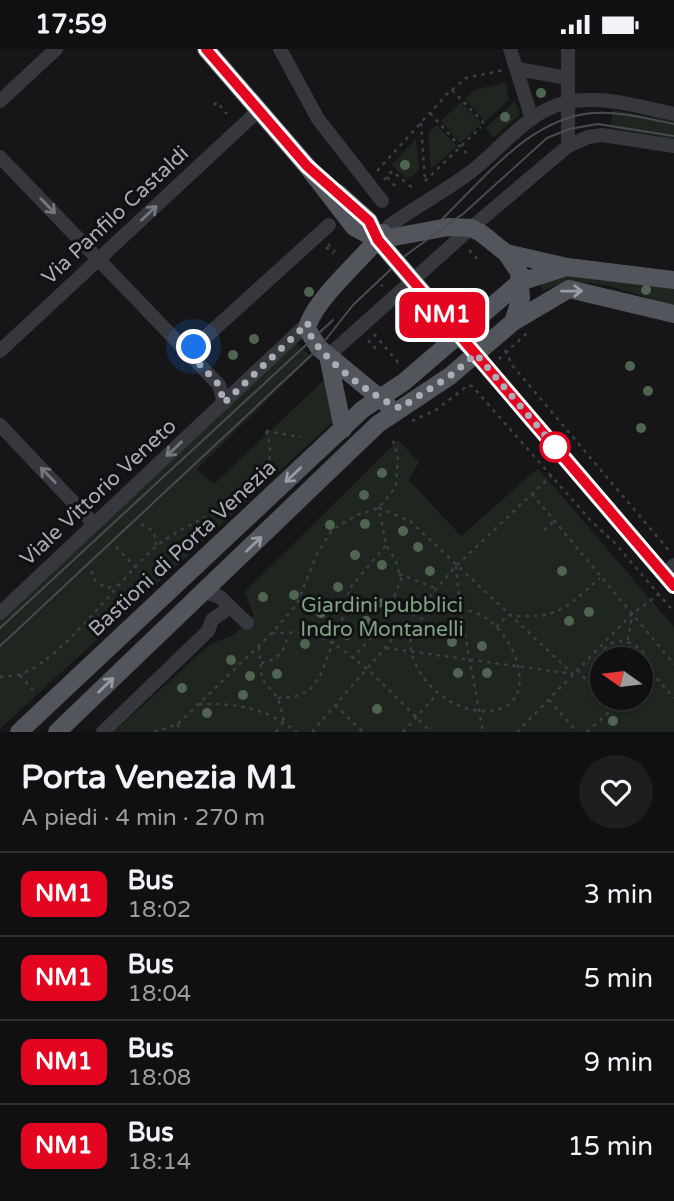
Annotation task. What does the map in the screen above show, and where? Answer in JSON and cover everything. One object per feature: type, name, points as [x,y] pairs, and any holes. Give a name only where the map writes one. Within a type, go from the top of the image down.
[{"type":"main road","points":[[206,49],[307,166],[354,227],[383,233],[471,228],[506,253],[515,263],[520,282],[521,327]]},
{"type":"main road","points":[[307,166],[383,233],[412,279],[476,354]]},
{"type":"main road","points":[[383,233],[308,323],[309,336],[376,398],[403,416]]},
{"type":"main road","points":[[506,253],[567,267],[674,281]]},
{"type":"main road","points":[[520,282],[567,267]]},
{"type":"main road","name":"Bastioni di Porta Venezia","points":[[19,732],[376,398],[404,381],[520,282]]},
{"type":"main road","points":[[57,732],[373,429],[403,416],[476,354],[521,327],[551,296],[569,289],[674,314]]},
{"type":"main road","points":[[328,356],[343,429]]},
{"type":"street","points":[[0,101],[56,49]]},
{"type":"street","points":[[280,49],[325,129],[382,201]]},
{"type":"street","points":[[510,49],[512,68],[532,119]]},
{"type":"street","points":[[568,49],[568,146]]},
{"type":"street","points":[[512,68],[568,78]]},
{"type":"street","points":[[383,233],[467,175],[532,119],[568,103],[607,101],[674,114]]},
{"type":"street","name":"Via Panfilo Castaldi","points":[[0,351],[259,110]]},
{"type":"street","points":[[328,356],[412,279],[568,146],[602,135],[674,146]]},
{"type":"street","points":[[0,157],[219,385],[224,403]]},
{"type":"street","points":[[188,352],[329,225]]},
{"type":"street","name":"Viale Vittorio Veneto","points":[[0,613],[308,323]]},
{"type":"street","points":[[476,354],[671,576]]},
{"type":"street","points":[[0,425],[94,524]]},
{"type":"street","points":[[205,591],[220,597],[247,623]]},
{"type":"street","points":[[103,732],[208,631],[219,613],[230,607]]},
{"type":"path","points":[[370,179],[466,78],[512,68]]},
{"type":"path","points":[[421,123],[425,181],[483,126],[452,90]]},
{"type":"path","points":[[214,105],[217,103],[227,114]]},
{"type":"path","points":[[430,113],[468,155]]},
{"type":"path","points":[[384,164],[399,190]]},
{"type":"path","points":[[382,181],[390,174]]},
{"type":"path","points":[[390,174],[415,190]]},
{"type":"path","points":[[323,241],[334,253]]},
{"type":"path","points":[[469,250],[479,261]]},
{"type":"path","points":[[521,327],[506,351],[509,361],[673,556]]},
{"type":"path","points":[[369,329],[402,367]]},
{"type":"path","points":[[368,340],[377,350]]},
{"type":"path","points":[[403,416],[436,410],[467,386],[472,386],[674,612]]},
{"type":"path","points":[[269,468],[270,445],[266,431],[301,437]]},
{"type":"path","points":[[352,659],[383,624],[395,601],[399,574],[396,561],[386,545],[379,509],[396,487],[398,455],[392,438]]},
{"type":"path","points":[[312,732],[456,566],[552,475]]},
{"type":"path","points":[[531,493],[674,664]]},
{"type":"path","points":[[0,677],[20,675],[43,661],[91,616],[117,585],[154,549],[187,526],[226,508]]},
{"type":"path","points":[[154,732],[178,725],[196,704],[272,633],[297,604],[316,556],[332,530],[356,515],[379,509],[410,521],[509,615],[590,683]]},
{"type":"path","points":[[544,530],[554,521]]},
{"type":"path","points":[[141,524],[152,530],[157,541],[154,549]]},
{"type":"path","points":[[278,698],[293,697],[309,691],[320,676],[344,614],[350,588],[386,545]]},
{"type":"path","points":[[116,547],[152,585]]},
{"type":"path","points":[[456,566],[460,608],[483,732]]},
{"type":"path","points":[[91,571],[96,582],[107,588],[117,585]]},
{"type":"path","points":[[399,574],[436,588]]},
{"type":"path","points":[[496,627],[509,615],[546,617],[571,604],[600,578]]},
{"type":"path","points":[[519,731],[632,614],[658,595]]},
{"type":"path","points":[[460,608],[488,619],[513,646],[520,680],[513,700],[499,710],[480,712],[453,705],[438,694],[421,675],[411,651],[412,635],[419,617],[435,609],[460,608]]},
{"type":"path","points":[[628,640],[632,614]]},
{"type":"path","points":[[272,633],[314,634],[331,643],[365,669],[431,732]]},
{"type":"path","points":[[261,663],[270,661],[284,650],[287,634]]},
{"type":"path","points":[[609,647],[628,640],[643,647]]},
{"type":"path","points":[[259,647],[262,679],[278,698],[284,721]]},
{"type":"path","points":[[384,648],[575,672]]},
{"type":"path","points":[[653,674],[674,698]]},
{"type":"path","points":[[20,675],[33,690]]},
{"type":"path","points":[[403,732],[438,694]]},
{"type":"path","points":[[549,700],[577,732]]},
{"type":"path","points":[[196,704],[250,706],[284,721],[297,732]]},
{"type":"path","points":[[335,705],[363,732]]},
{"type":"path","points":[[587,732],[610,711]]},
{"type":"path","points":[[276,732],[284,721]]},
{"type":"path","points":[[178,725],[178,732]]},
{"type":"green space","points":[[505,82],[509,100],[485,121],[465,99],[475,90]]},
{"type":"green space","points":[[515,101],[520,115],[494,137],[485,128]]},
{"type":"green space","points":[[461,102],[482,124],[460,143],[441,121]]},
{"type":"green space","points":[[613,110],[674,121],[674,140],[610,128]]},
{"type":"green space","points":[[437,125],[457,146],[431,169],[428,133]]},
{"type":"green space","points":[[416,138],[419,171],[407,179],[392,165]]},
{"type":"green space","points":[[573,276],[674,286],[674,306],[591,283],[558,285],[543,291],[540,283]]},
{"type":"green space","points":[[296,342],[311,357],[196,470],[214,484],[326,378],[337,418],[0,729],[0,619]]},
{"type":"green space","name":"Giardini pubblici Indro Montanelli","points":[[398,440],[419,462],[409,480],[461,536],[538,468],[674,627],[674,732],[114,732],[210,644],[234,635],[254,616],[245,592]]},
{"type":"tram line","points":[[440,221],[509,153],[548,126],[570,117],[593,113],[613,113],[674,124]]},
{"type":"tram line","points":[[0,646],[319,348],[353,305],[406,255],[464,213],[547,138],[569,129],[598,124],[674,136]]},
{"type":"tram line","points":[[0,628],[333,320]]},
{"type":"bus line","name":"NM1","points":[[206,49],[307,166],[369,221],[378,240],[674,586]]},
{"type":"route","points":[[194,347],[188,352],[219,385],[224,395],[224,403],[308,323],[308,333],[319,348],[376,398],[400,408],[450,376],[476,354],[557,449],[555,447]]}]
